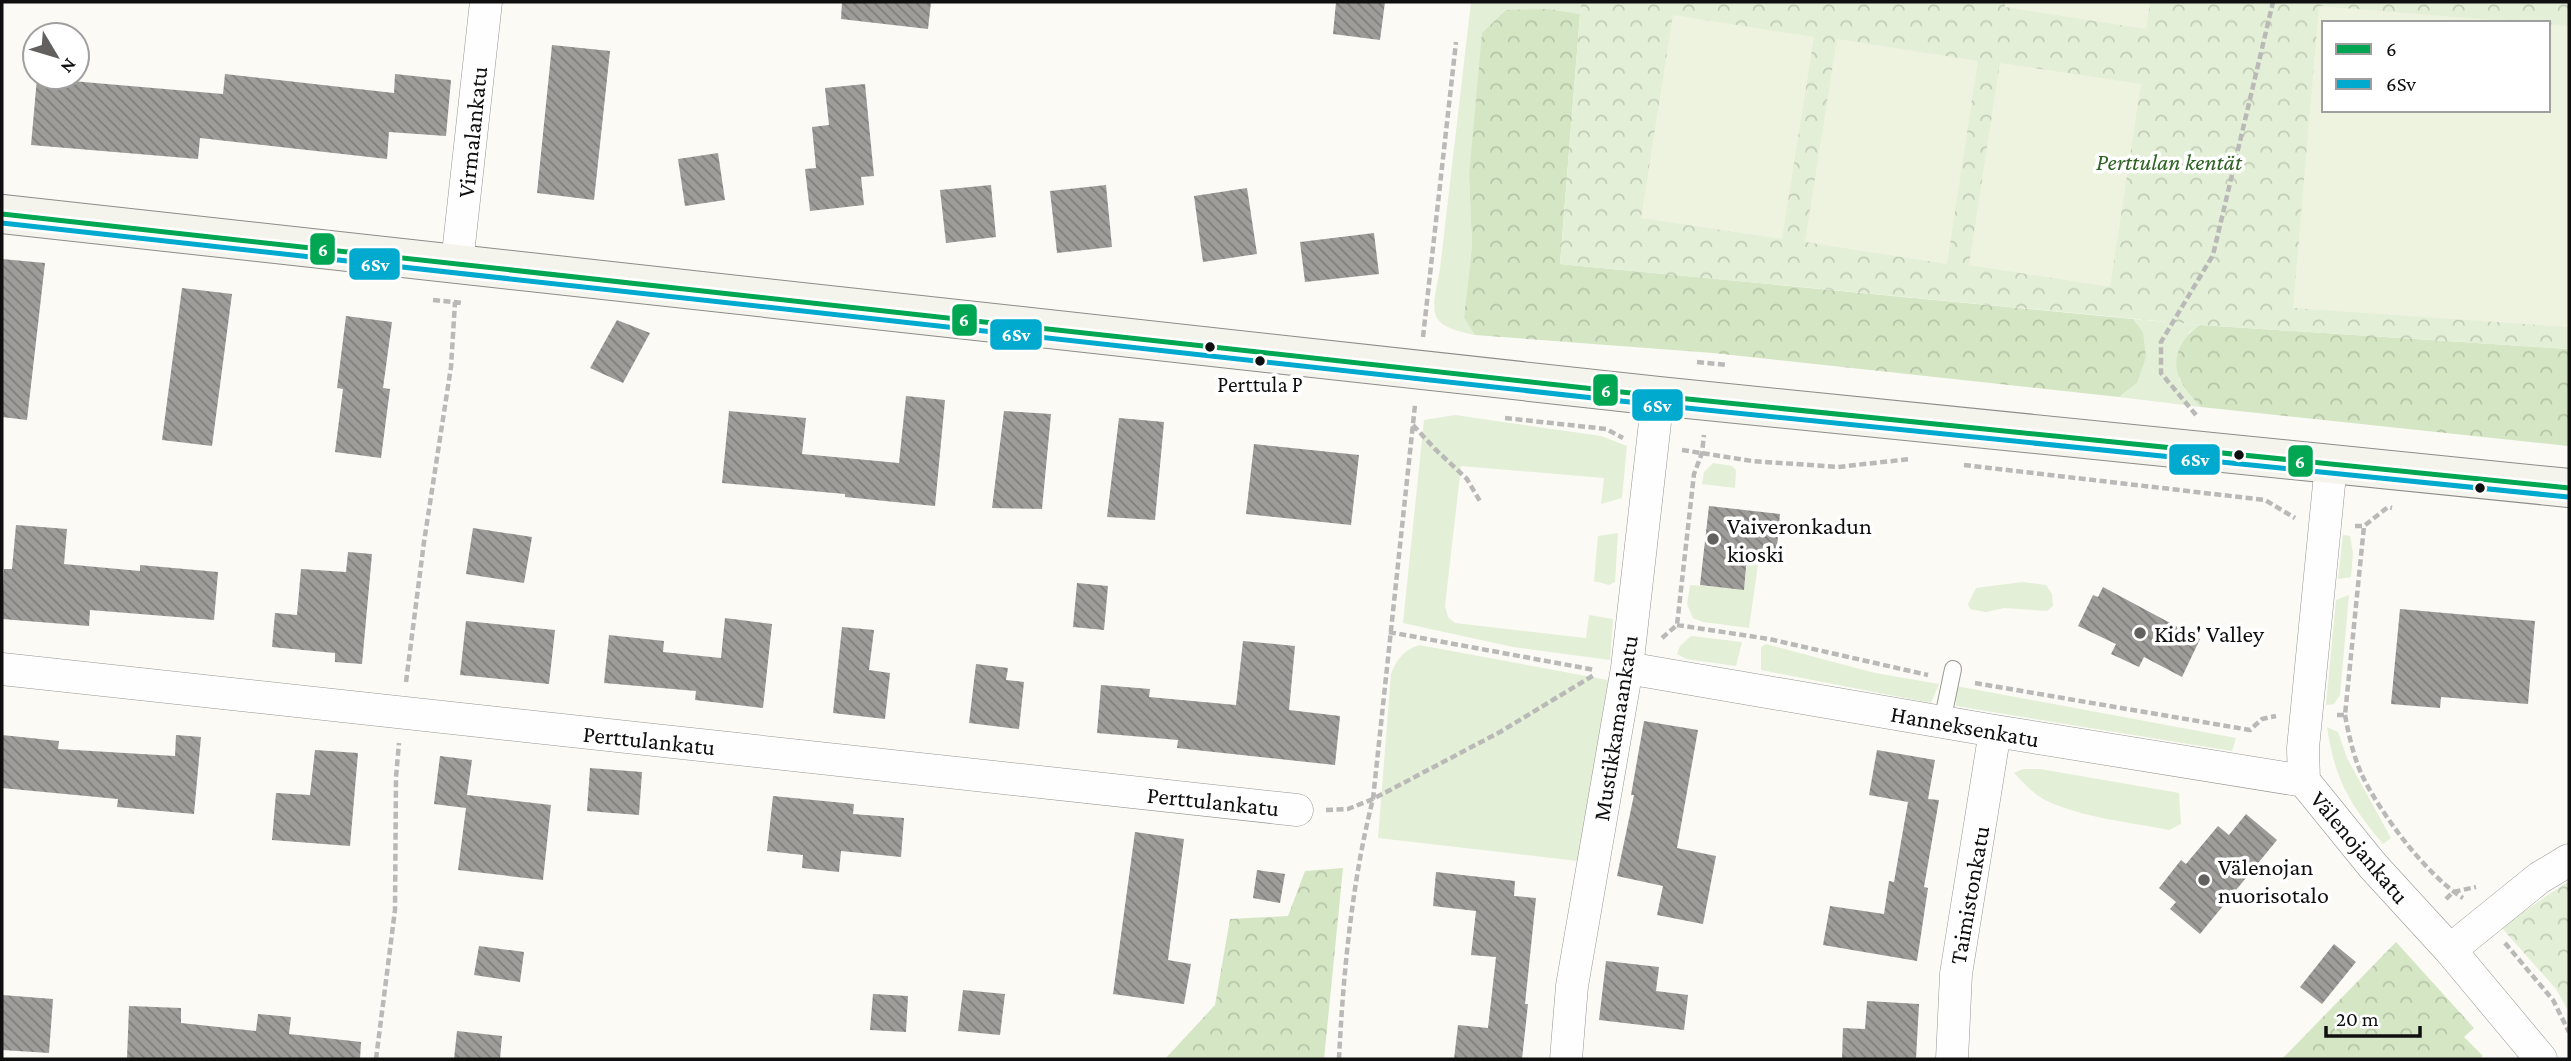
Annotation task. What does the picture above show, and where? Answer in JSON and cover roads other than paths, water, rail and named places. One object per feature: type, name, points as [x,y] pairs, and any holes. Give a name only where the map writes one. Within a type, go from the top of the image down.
[{"type":"main road","points":[[2,214],[1658,396],[2569,488]]},
{"type":"street","name":"Virmalankatu","points":[[457,263],[486,2]]},
{"type":"street","name":"Mustikkamaankatu","points":[[1566,1059],[1572,986],[1614,669],[1658,396]]},
{"type":"street","name":"Välenojankatu","points":[[2331,464],[2303,748],[2304,781],[2373,866],[2450,950],[2541,1059]]},
{"type":"street","name":"Perttulankatu","points":[[2,669],[1297,810]]},
{"type":"street","name":"Hanneksenkatu","points":[[1614,669],[2304,781]]},
{"type":"street","name":"Taimistonkatu","points":[[1952,1059],[1956,974],[1995,731]]},
{"type":"street","points":[[2450,950],[2539,878],[2569,860]]},
{"type":"lane","points":[[1942,722],[1952,674]]},
{"type":"place","name":"Perttula P","points":[[1260,361]]},
{"type":"place","name":"Vaiveronkadun kioski","points":[[1713,539]]},
{"type":"place","name":"Kids' Valley","points":[[2140,633]]},
{"type":"place","name":"Välenojan nuorisotalo","points":[[2204,880]]},
{"type":"park label","name":"Perttulan kentät","points":[[2169,161]]}]
